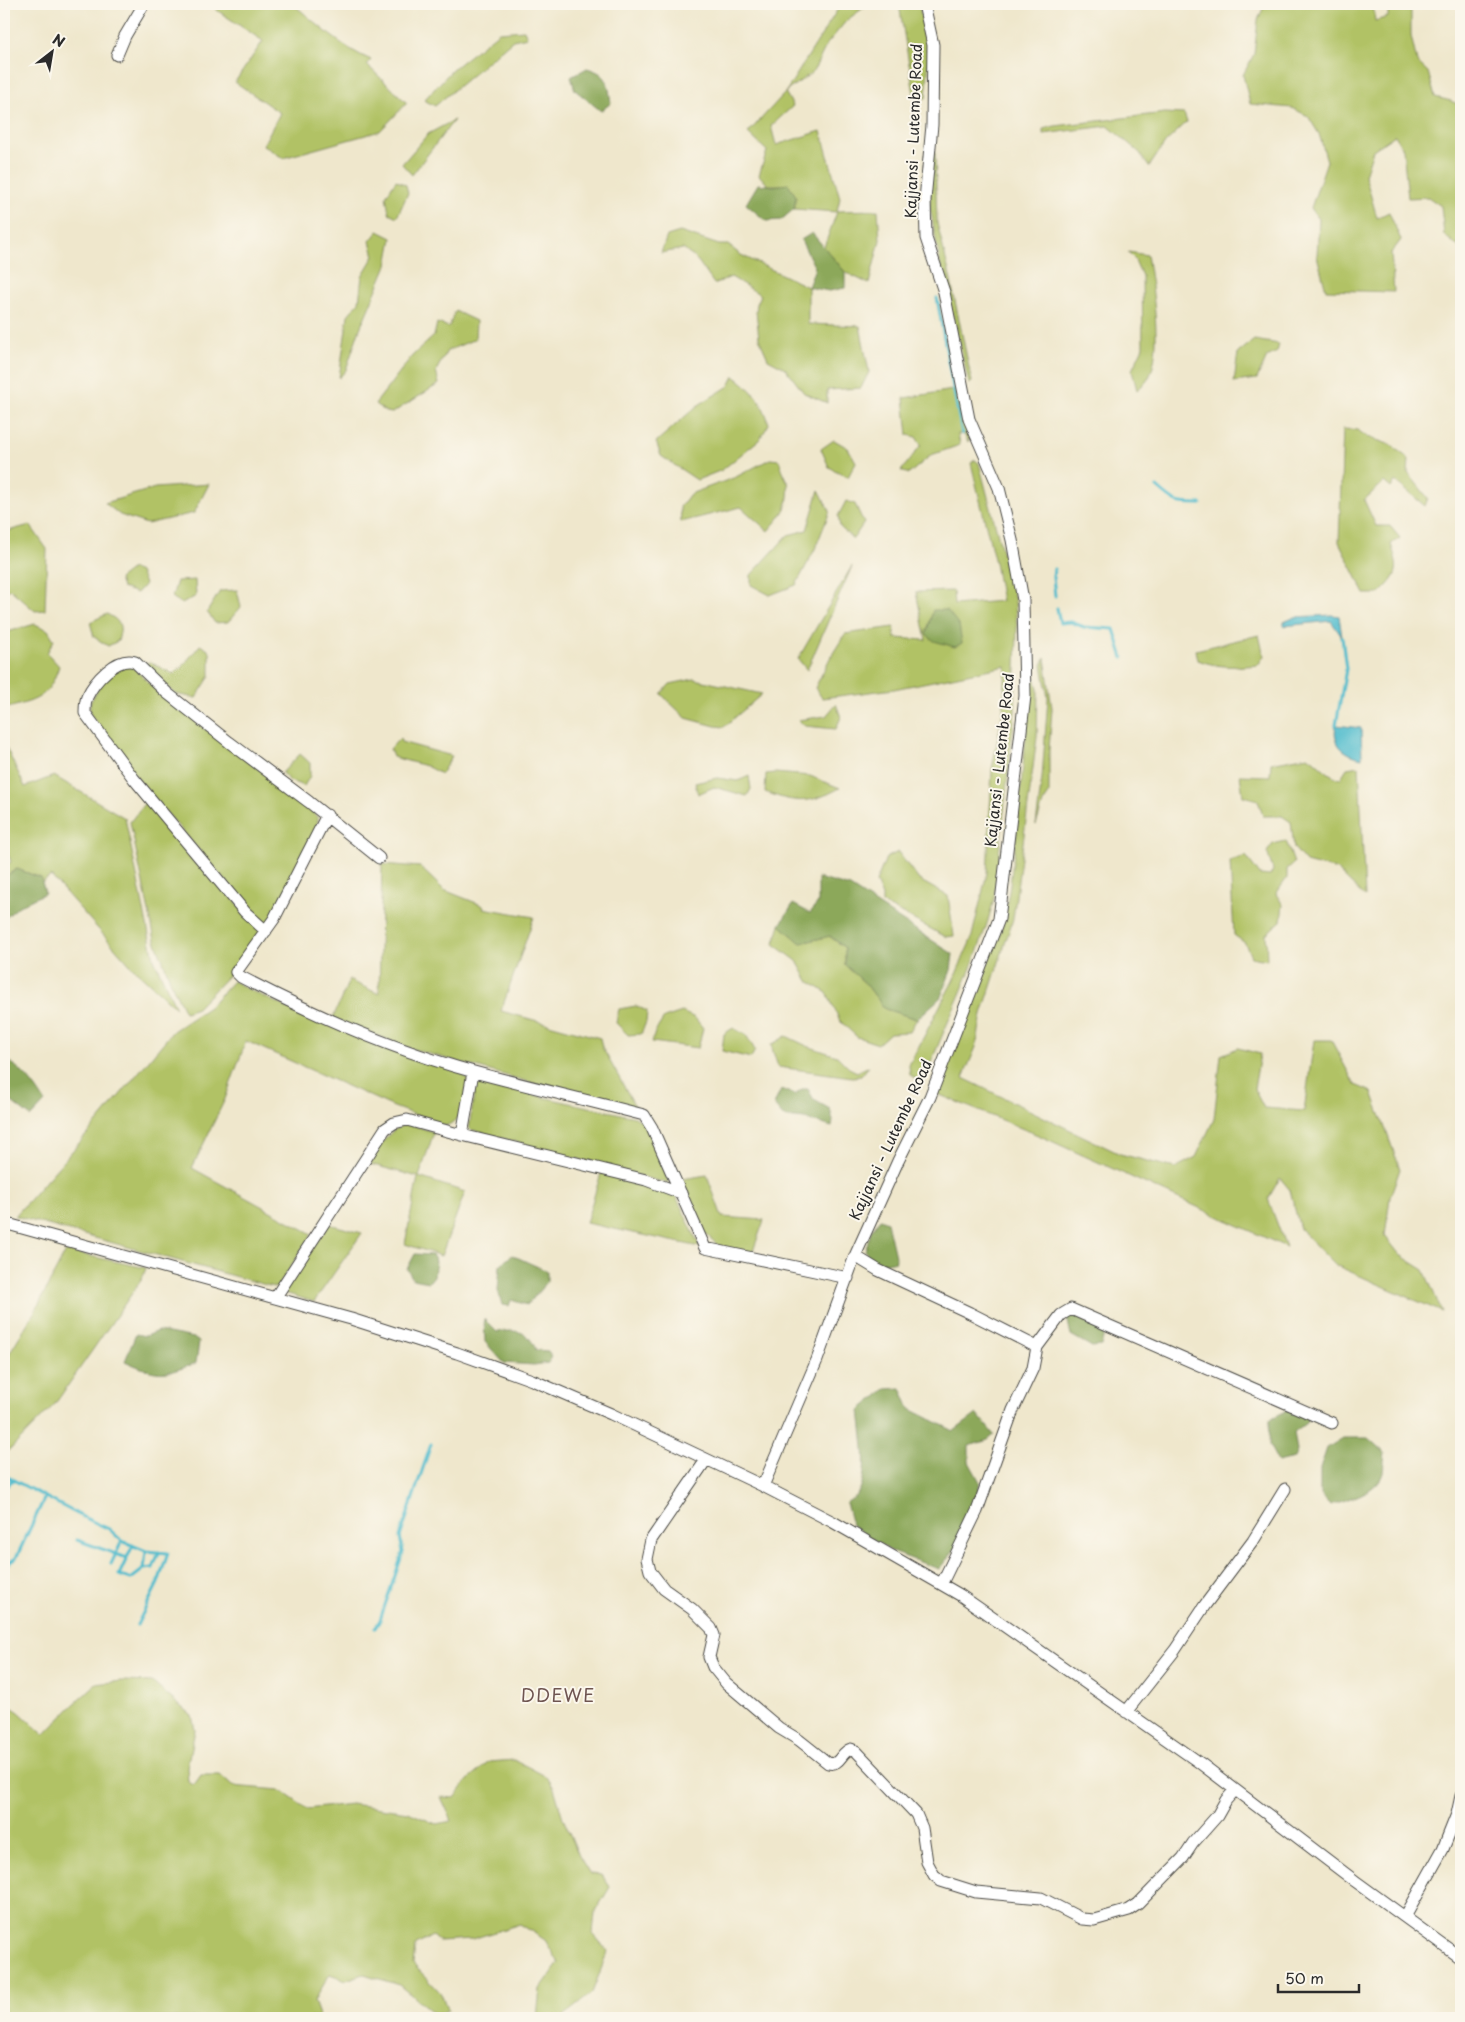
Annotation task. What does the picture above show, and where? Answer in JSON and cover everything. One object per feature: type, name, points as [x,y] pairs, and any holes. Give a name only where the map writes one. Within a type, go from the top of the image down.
[{"type":"street","points":[[117,55],[144,4]]},
{"type":"street","name":"Kajjansi - Lutembe Road","points":[[763,1486],[817,1360],[848,1278],[854,1256],[930,1097],[999,919],[1025,696],[1022,600],[1012,540],[999,488],[969,420],[944,292],[926,238],[925,200],[932,125],[933,45],[924,4]]},
{"type":"street","points":[[266,931],[245,912],[134,779],[85,713],[88,696],[97,683],[118,664],[129,660],[135,662],[167,693],[327,815],[379,858]]},
{"type":"street","points":[[327,815],[299,872],[266,931],[236,972],[242,977],[384,1043],[473,1072],[644,1115],[652,1128],[705,1248],[848,1278]]},
{"type":"street","points":[[462,1135],[473,1072]]},
{"type":"street","points":[[275,1298],[384,1129],[407,1120],[646,1180],[681,1192]]},
{"type":"street","points":[[4,1223],[381,1328],[492,1365],[611,1414],[763,1486],[833,1522],[942,1583],[1200,1763],[1461,1958]]},
{"type":"street","points":[[854,1256],[878,1270],[1037,1347]]},
{"type":"street","points":[[942,1583],[977,1511],[1013,1410],[1034,1368],[1037,1347],[1061,1315],[1071,1309],[1332,1423]]},
{"type":"street","points":[[706,1460],[650,1540],[647,1559],[650,1571],[664,1589],[692,1609],[711,1628],[714,1635],[709,1657],[713,1667],[726,1683],[779,1728],[799,1740],[828,1763],[838,1763],[847,1751],[851,1749],[856,1752],[916,1814],[922,1828],[928,1862],[934,1874],[941,1881],[976,1892],[1041,1898],[1082,1919],[1094,1920],[1129,1910],[1154,1890],[1183,1858],[1235,1790]]},
{"type":"street","points":[[1126,1712],[1175,1650],[1205,1605],[1253,1541],[1285,1488]]},
{"type":"street","points":[[1405,1917],[1443,1849],[1457,1814],[1461,1796]]},
{"type":"green space","points":[[218,4],[293,4],[339,42],[371,60],[367,65],[407,103],[380,131],[283,158],[263,145],[280,113],[235,82],[263,41],[215,9]]},
{"type":"green space","points":[[841,4],[865,4],[866,6],[847,20],[827,44],[813,72],[786,91]]},
{"type":"green space","points":[[899,4],[919,4],[929,59],[926,98],[915,100]]},
{"type":"green space","points":[[1265,4],[1373,4],[1375,21],[1388,17],[1388,4],[1411,4],[1411,36],[1417,62],[1428,72],[1435,97],[1461,106],[1461,249],[1444,235],[1441,206],[1428,197],[1408,198],[1403,149],[1395,135],[1373,150],[1365,175],[1377,218],[1389,212],[1401,240],[1391,253],[1394,292],[1326,290],[1317,256],[1319,219],[1311,208],[1327,161],[1319,134],[1308,116],[1292,108],[1250,104],[1243,75],[1254,54],[1258,20]]},
{"type":"green space","points":[[524,30],[527,37],[513,40],[435,106],[424,100],[454,68],[499,32]]},
{"type":"green space","points":[[587,68],[600,73],[608,85],[611,103],[601,111],[575,90],[571,77]]},
{"type":"green space","points":[[785,93],[793,106],[771,126],[776,145],[821,131],[840,198],[837,211],[878,210],[880,240],[869,284],[845,272],[824,247],[837,212],[794,209],[796,196],[788,185],[768,185],[759,175],[767,151],[748,133]]},
{"type":"green space","points":[[1165,113],[1184,114],[1187,122],[1165,143],[1149,167],[1140,153],[1108,126],[1043,134],[1043,129],[1055,126]]},
{"type":"green space","points":[[454,120],[412,175],[402,164],[428,134]]},
{"type":"green space","points":[[935,152],[937,223],[972,382],[969,384],[940,263],[930,207],[932,153]]},
{"type":"green space","points":[[396,180],[406,185],[408,193],[397,217],[389,213],[386,196]]},
{"type":"green space","points":[[758,184],[773,186],[788,184],[796,196],[794,209],[781,220],[766,221],[746,204]]},
{"type":"green space","points":[[378,231],[392,238],[387,265],[359,331],[346,370],[339,378],[348,315],[359,302],[362,276],[374,256],[370,241]]},
{"type":"green space","points":[[680,232],[719,245],[728,245],[741,255],[808,287],[808,324],[860,326],[869,372],[861,388],[827,390],[827,403],[804,393],[785,368],[768,359],[759,338],[756,311],[761,295],[731,277],[714,284],[698,261],[683,249],[661,253],[667,236]]},
{"type":"green space","points":[[812,233],[845,272],[845,288],[829,291],[808,287],[815,268],[801,240]]},
{"type":"green space","points":[[1128,252],[1147,255],[1155,318],[1156,336],[1153,367],[1147,380],[1137,390],[1132,370],[1143,347],[1142,276],[1134,258]]},
{"type":"green space","points":[[455,311],[476,321],[475,339],[447,351],[436,371],[439,384],[392,413],[386,412],[375,404],[412,356],[434,336],[437,323],[449,327]]},
{"type":"green space","points":[[1254,340],[1279,344],[1277,352],[1267,357],[1257,379],[1234,382],[1238,353]]},
{"type":"green space","points":[[734,376],[756,397],[764,409],[769,424],[760,439],[722,470],[697,480],[661,456],[656,442],[697,406],[729,386]]},
{"type":"green space","points":[[959,389],[970,438],[968,442],[964,434],[958,434],[960,445],[931,455],[909,474],[901,471],[921,445],[916,437],[908,435],[904,398]]},
{"type":"green space","points":[[1343,429],[1357,430],[1368,437],[1391,445],[1409,459],[1408,473],[1428,498],[1425,506],[1395,481],[1391,488],[1384,482],[1364,500],[1376,526],[1390,526],[1400,538],[1391,544],[1396,560],[1396,572],[1391,582],[1379,594],[1365,594],[1339,542]]},
{"type":"green space","points":[[834,440],[848,448],[856,462],[848,477],[829,467],[821,449]]},
{"type":"green space","points":[[770,459],[779,460],[788,481],[788,498],[785,509],[768,531],[741,507],[681,522],[680,507],[690,494],[736,477]]},
{"type":"green space","points":[[975,460],[979,463],[1015,600],[1017,628],[1015,711],[994,899],[971,969],[923,1083],[910,1075],[909,1065],[953,981],[971,940],[987,873],[992,769],[1003,711],[1006,666],[894,689],[822,698],[815,688],[845,634],[894,627],[895,638],[926,640],[916,592],[953,591],[954,605],[1002,601],[971,463]]},
{"type":"green space","points":[[209,484],[194,513],[147,524],[120,515],[105,503],[155,488]]},
{"type":"green space","points":[[819,490],[830,511],[815,549],[796,585],[770,595],[751,585],[751,575],[788,535],[807,530]]},
{"type":"green space","points":[[846,501],[855,504],[864,523],[853,539],[840,527],[838,516]]},
{"type":"green space","points":[[30,525],[47,549],[45,610],[35,611],[10,589],[4,592],[4,532]]},
{"type":"green space","points":[[852,566],[807,670],[798,659]]},
{"type":"green space","points":[[132,569],[140,572],[145,584],[137,593],[122,588],[119,579]]},
{"type":"green space","points":[[195,580],[196,596],[182,604],[172,597],[177,581]]},
{"type":"green space","points":[[237,590],[241,607],[228,622],[215,623],[207,612],[220,591]]},
{"type":"green space","points":[[933,610],[947,610],[959,625],[962,643],[955,647],[934,641],[926,634]]},
{"type":"green space","points":[[107,614],[116,619],[120,625],[118,641],[108,646],[94,637],[90,622]]},
{"type":"green space","points":[[35,624],[48,630],[54,640],[47,653],[59,666],[55,677],[50,686],[39,697],[4,709],[4,633]]},
{"type":"green space","points":[[1259,635],[1264,656],[1258,665],[1228,666],[1198,660],[1196,650]]},
{"type":"green space","points":[[200,645],[210,651],[210,676],[196,698],[175,694],[145,664],[150,662],[173,674],[182,667]]},
{"type":"green space","points":[[1045,658],[1052,708],[1049,750],[1049,794],[1043,803],[1036,825],[1042,778],[1048,698],[1042,665]]},
{"type":"green space","points":[[128,665],[135,669],[160,694],[305,804],[318,818],[317,828],[267,927],[142,784],[90,714],[90,703],[105,676]]},
{"type":"green space","points":[[1032,672],[1038,688],[1037,737],[1013,919],[982,1014],[976,1047],[963,1078],[1120,1154],[1175,1168],[1196,1157],[1214,1119],[1221,1055],[1238,1048],[1260,1054],[1254,1089],[1264,1108],[1304,1111],[1314,1040],[1331,1040],[1355,1085],[1372,1092],[1400,1169],[1390,1197],[1385,1236],[1400,1255],[1424,1270],[1442,1312],[1335,1265],[1300,1229],[1290,1190],[1280,1178],[1268,1199],[1286,1247],[1038,1135],[935,1093],[1001,931],[1009,892],[1015,846],[1029,706],[1029,674]]},
{"type":"green space","points":[[694,679],[762,694],[724,727],[715,726],[686,718],[661,694],[670,684]]},
{"type":"green space","points":[[836,704],[841,717],[836,729],[805,726],[798,720],[826,716]]},
{"type":"green space","points":[[400,738],[401,742],[452,756],[441,774],[426,766],[393,757],[390,749]]},
{"type":"green space","points":[[4,743],[25,787],[54,776],[125,818],[154,959],[176,1008],[132,967],[51,876],[43,882],[41,878],[17,869],[4,877],[4,867],[11,862],[4,844]]},
{"type":"green space","points":[[300,754],[310,763],[310,776],[304,786],[290,781],[282,773]]},
{"type":"green space","points":[[1308,756],[1331,775],[1340,779],[1347,768],[1359,766],[1365,897],[1337,870],[1306,862],[1294,848],[1291,822],[1282,816],[1263,816],[1258,800],[1243,796],[1240,775],[1270,776],[1271,763]]},
{"type":"green space","points":[[766,774],[810,776],[840,788],[820,797],[803,801],[786,799],[765,792]]},
{"type":"green space","points":[[749,776],[751,789],[747,796],[714,787],[698,794],[695,783],[717,778],[738,781]]},
{"type":"green space","points":[[147,800],[262,931],[228,976],[197,1008],[185,1012],[174,990],[155,940],[130,822]]},
{"type":"green space","points":[[1286,841],[1294,863],[1287,869],[1287,878],[1276,894],[1283,905],[1281,921],[1266,934],[1267,960],[1251,957],[1245,943],[1234,935],[1230,861],[1246,856],[1260,875],[1270,876],[1273,870],[1267,852],[1273,844]]},
{"type":"green space","points":[[898,852],[919,880],[948,896],[954,936],[946,937],[882,903],[882,896],[876,882],[886,858]]},
{"type":"green space","points":[[382,864],[420,867],[444,890],[484,906],[483,908],[534,917],[501,1011],[600,1038],[602,1047],[635,1106],[632,1109],[409,1048],[333,1018],[349,980],[379,994]]},
{"type":"green space","points":[[17,869],[41,878],[45,893],[19,906],[4,919],[4,877]]},
{"type":"green space","points":[[818,878],[850,887],[953,954],[951,970],[941,997],[917,1019],[885,1009],[866,984],[845,965],[845,948],[830,936],[801,943],[780,925],[793,904],[810,913],[818,903]]},
{"type":"green space","points":[[780,925],[801,943],[829,936],[845,948],[845,965],[866,984],[885,1009],[917,1019],[909,1032],[890,1033],[878,1044],[857,1037],[840,1021],[827,993],[808,981],[797,961],[774,944]]},
{"type":"green space","points":[[233,981],[288,1008],[345,1032],[461,1072],[468,1080],[460,1113],[452,1123],[445,1126],[394,1107],[246,1041],[225,1099],[192,1168],[312,1234],[277,1288],[15,1216],[95,1125],[173,1031],[209,1007]]},
{"type":"green space","points":[[636,1006],[647,1011],[646,1022],[641,1034],[628,1035],[616,1023],[619,1009]]},
{"type":"green space","points":[[682,1012],[695,1018],[703,1028],[698,1048],[652,1042],[655,1032],[664,1018]]},
{"type":"green space","points":[[733,1028],[746,1035],[755,1050],[751,1058],[722,1051],[724,1034]]},
{"type":"green space","points":[[786,1036],[807,1046],[837,1056],[849,1068],[857,1072],[869,1066],[861,1076],[852,1077],[778,1067],[771,1045]]},
{"type":"green space","points":[[4,1058],[27,1077],[45,1102],[31,1117],[8,1099],[4,1100]]},
{"type":"green space","points":[[480,1078],[542,1097],[635,1117],[646,1124],[669,1184],[469,1129],[476,1082]]},
{"type":"green space","points":[[781,1089],[795,1095],[802,1089],[808,1089],[814,1100],[830,1109],[833,1121],[832,1127],[805,1119],[784,1117],[774,1105]]},
{"type":"green space","points":[[409,1124],[434,1132],[419,1177],[465,1192],[441,1256],[405,1244],[418,1177],[370,1164],[390,1133]]},
{"type":"green space","points":[[601,1173],[675,1194],[700,1247],[586,1223]]},
{"type":"green space","points":[[707,1175],[722,1217],[764,1220],[752,1254],[719,1246],[700,1229],[682,1179]]},
{"type":"green space","points":[[880,1219],[887,1222],[896,1261],[878,1262],[871,1259],[865,1251],[871,1231]]},
{"type":"green space","points":[[329,1224],[362,1233],[314,1302],[285,1293],[286,1288]]},
{"type":"green space","points":[[66,1251],[146,1268],[142,1279],[55,1404],[4,1456],[4,1362],[35,1311]]},
{"type":"green space","points":[[415,1254],[432,1255],[436,1261],[434,1276],[429,1282],[413,1279],[407,1269]]},
{"type":"green space","points":[[512,1255],[547,1271],[547,1282],[527,1305],[511,1300],[509,1306],[502,1305],[498,1290],[500,1265]]},
{"type":"green space","points":[[1074,1314],[1104,1334],[1101,1346],[1092,1347],[1071,1335],[1067,1317]]},
{"type":"green space","points":[[484,1319],[497,1332],[521,1332],[529,1338],[536,1350],[548,1351],[552,1357],[548,1363],[534,1365],[504,1363],[485,1342]]},
{"type":"green space","points":[[159,1331],[194,1338],[199,1342],[196,1363],[168,1372],[153,1372],[125,1361],[136,1334],[145,1336]]},
{"type":"green space","points":[[901,1388],[910,1409],[954,1431],[977,1414],[994,1435],[988,1440],[969,1446],[969,1462],[980,1482],[971,1521],[955,1549],[939,1569],[890,1551],[852,1525],[846,1503],[858,1493],[864,1475],[860,1410],[886,1389]]},
{"type":"green space","points":[[1290,1409],[1308,1419],[1306,1423],[1294,1432],[1297,1451],[1294,1458],[1278,1462],[1269,1445],[1270,1419]]},
{"type":"green space","points":[[1343,1438],[1368,1438],[1385,1453],[1383,1473],[1375,1486],[1353,1498],[1330,1505],[1320,1494],[1320,1469],[1327,1448]]},
{"type":"green space","points":[[122,1681],[152,1682],[192,1716],[195,1730],[187,1767],[188,1782],[194,1785],[201,1775],[220,1775],[232,1786],[280,1790],[307,1809],[351,1804],[408,1812],[436,1824],[452,1821],[441,1797],[455,1798],[468,1780],[489,1762],[514,1760],[547,1777],[554,1788],[563,1818],[579,1856],[590,1874],[602,1875],[610,1887],[595,1912],[593,1934],[608,1951],[592,1993],[567,2013],[564,2018],[537,2018],[540,1989],[559,1963],[545,1940],[520,1924],[472,1939],[438,1941],[432,1936],[415,1946],[413,1964],[440,1992],[448,2010],[436,2015],[400,1985],[364,1974],[346,1980],[330,1974],[314,2001],[320,2018],[4,2018],[4,1702],[19,1712],[44,1735],[96,1684]]},
{"type":"water","points":[[1339,616],[1342,637],[1331,621],[1284,626],[1284,622],[1295,617]]},
{"type":"water","points":[[1336,725],[1361,728],[1362,758],[1350,754],[1341,748],[1336,738]]},
{"type":"waterway","points":[[937,298],[947,354]]},
{"type":"waterway","points":[[947,356],[962,434]]},
{"type":"waterway","points":[[1157,487],[1177,502],[1201,504]]},
{"type":"waterway","points":[[1054,569],[1055,596]]},
{"type":"waterway","points":[[1057,608],[1060,623],[1071,622],[1084,627],[1114,629],[1123,658]]},
{"type":"waterway","points":[[1336,725],[1346,669],[1342,637]]},
{"type":"waterway","points":[[375,1628],[380,1620],[403,1552],[400,1537],[431,1444]]},
{"type":"waterway","points":[[4,1475],[109,1529],[122,1541],[146,1551],[168,1553],[158,1583],[137,1625]]},
{"type":"waterway","points":[[4,1489],[13,1479]]},
{"type":"waterway","points":[[4,1566],[16,1558],[45,1497]]},
{"type":"waterway","points":[[77,1540],[127,1558]]},
{"type":"waterway","points":[[111,1564],[122,1541]]},
{"type":"waterway","points":[[133,1545],[119,1575],[131,1579],[144,1569],[146,1551]]},
{"type":"waterway","points":[[144,1569],[153,1568],[159,1552]]},
{"type":"district","name":"DDEWE","points":[[558,1696]]}]
